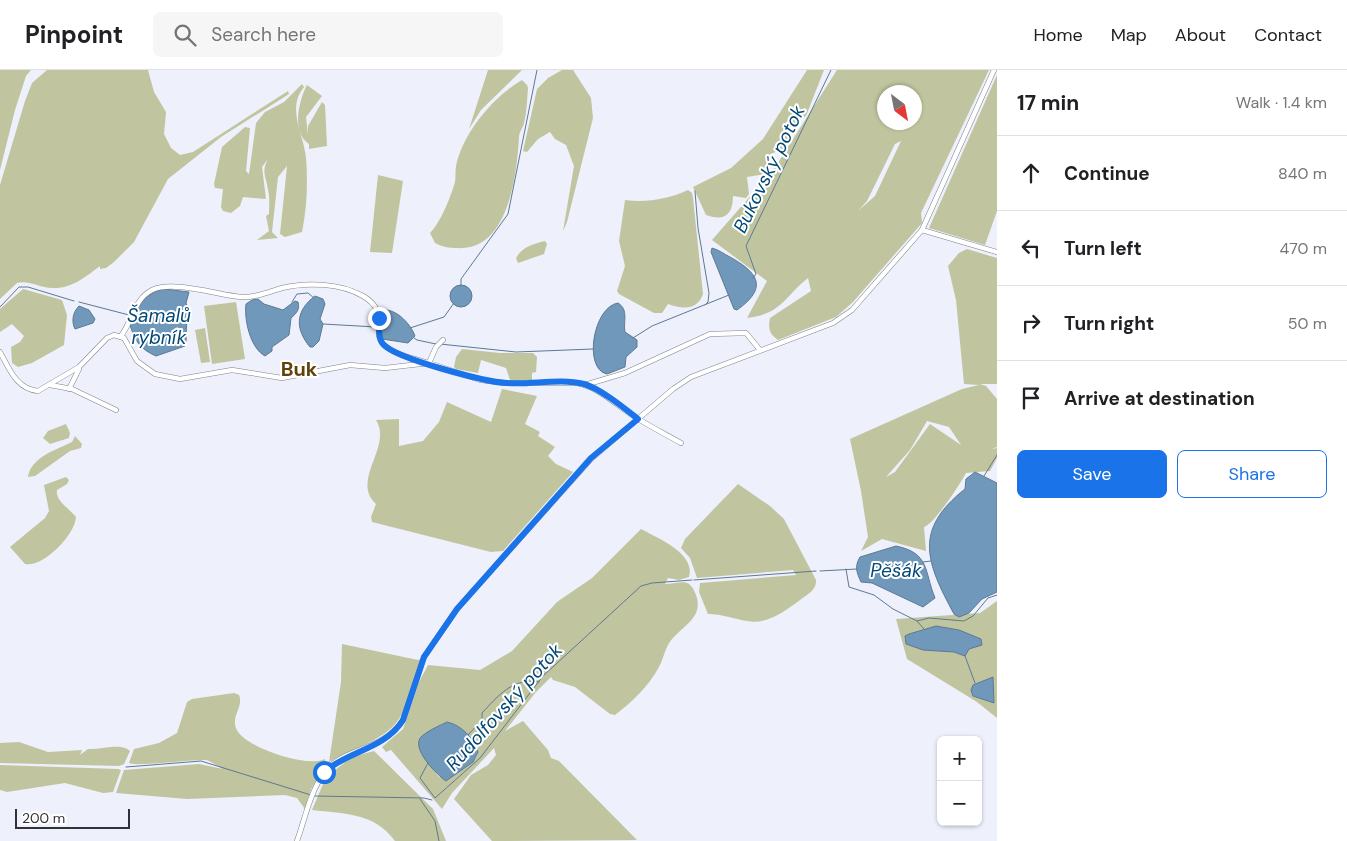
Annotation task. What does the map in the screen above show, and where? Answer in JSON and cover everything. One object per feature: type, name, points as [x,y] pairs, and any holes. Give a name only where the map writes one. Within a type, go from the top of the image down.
[{"type":"street","points":[[297,841],[311,801],[324,772],[346,756],[376,745],[397,730],[403,720],[424,657],[457,609],[591,458],[673,389],[691,377],[842,318],[852,310],[922,230],[994,70]]},
{"type":"street","points":[[922,230],[997,252]]},
{"type":"street","points":[[121,336],[143,296],[158,288],[188,288],[244,297],[284,288],[329,285],[361,295],[372,302],[378,309],[379,327],[383,344],[410,358],[480,380],[506,383],[585,384],[625,373],[710,334],[746,333],[760,350]]},
{"type":"street","points":[[0,352],[9,370],[22,385],[38,390],[50,386],[79,367],[107,338],[114,335],[121,336],[127,341],[137,361],[156,374],[180,379],[232,370],[282,378],[350,365],[386,368],[429,363]]},
{"type":"street","points":[[429,363],[437,346],[442,341]]},
{"type":"street","points":[[69,389],[79,367]]},
{"type":"street","points":[[585,384],[638,419],[680,443]]},
{"type":"street","points":[[50,386],[69,389],[96,399],[116,410]]},
{"type":"green space","points":[[0,70],[31,70],[26,76],[15,110],[0,170]]},
{"type":"green space","points":[[47,70],[148,70],[154,92],[166,112],[164,134],[171,148],[180,155],[193,152],[288,91],[289,94],[221,137],[168,179],[134,242],[106,268],[100,269],[100,266],[78,282],[66,287],[48,288],[21,282],[17,283],[0,299],[0,185],[32,83]]},
{"type":"green space","points":[[488,70],[522,70],[481,110],[469,129]]},
{"type":"green space","points":[[562,70],[573,70],[591,98],[593,118],[567,222],[563,231],[574,166],[566,145],[555,139],[550,132],[538,139],[527,152],[523,151],[537,89],[548,78]]},
{"type":"green space","points":[[807,70],[824,70],[806,116],[797,124],[786,146],[768,156],[765,174],[747,177],[749,194],[746,198],[733,196],[733,202],[727,215],[718,218],[706,215],[693,187],[731,168],[763,139]]},
{"type":"green space","points":[[837,70],[989,70],[921,213],[922,223],[853,302],[836,317],[778,340],[770,330],[770,318],[811,291],[808,278],[775,309],[759,316],[747,318],[767,281],[712,240],[774,169]],"holes":[[[901,141],[875,196],[858,211],[867,201],[895,144]]]},
{"type":"green space","points":[[997,75],[997,211],[985,245],[929,228]]},
{"type":"green space","points":[[522,80],[528,88],[526,114],[519,135],[516,171],[512,190],[499,225],[488,238],[474,246],[451,248],[435,243],[430,233],[442,216],[451,194],[455,182],[456,166],[465,141],[490,106],[511,87]]},
{"type":"green space","points":[[302,84],[304,87],[296,104],[296,113],[305,149],[307,167],[306,204],[302,232],[285,237],[280,234],[287,166],[278,177],[272,232],[278,238],[257,240],[269,231],[266,216],[269,214],[269,196],[264,171],[268,159],[262,167],[266,199],[243,197],[240,206],[231,213],[223,211],[221,207],[223,189],[215,188],[214,184],[222,147],[245,127],[250,128],[246,171],[249,174],[256,123],[265,112],[284,102]]},
{"type":"green space","points":[[307,85],[322,96],[306,117],[308,135],[308,126],[322,102],[325,105],[327,146],[309,149],[309,144],[303,139],[300,132],[298,124],[299,107]]},
{"type":"green space","points":[[378,175],[403,181],[392,253],[370,252]]},
{"type":"green space","points":[[688,190],[692,193],[693,198],[703,294],[700,300],[693,306],[684,308],[668,304],[662,313],[654,313],[619,294],[617,291],[625,266],[619,241],[625,200],[657,200]]},
{"type":"green space","points":[[545,241],[547,244],[544,254],[518,263],[516,258],[521,251]]},
{"type":"green space","points":[[967,249],[997,258],[997,384],[980,384],[986,386],[997,399],[997,447],[992,449],[997,448],[997,458],[990,471],[966,473],[940,512],[924,527],[926,551],[882,539],[861,551],[868,537],[850,439],[962,389],[979,385],[964,384],[956,300],[948,266],[959,253]],"holes":[[[927,421],[949,427],[961,445],[930,424],[895,472],[886,477],[910,450]]]},
{"type":"green space","points":[[23,289],[62,300],[67,315],[64,345],[32,363],[18,367],[12,363],[11,347],[20,342],[24,336],[12,324],[0,332],[0,309]]},
{"type":"green space","points":[[236,302],[245,359],[212,364],[204,306]]},
{"type":"green space","points":[[205,328],[210,362],[201,363],[195,330]]},
{"type":"green space","points":[[462,349],[500,353],[533,353],[537,357],[536,372],[532,373],[532,381],[510,380],[506,368],[481,360],[478,373],[456,369],[454,367],[456,357]]},
{"type":"green space","points":[[502,389],[537,396],[525,424],[540,432],[538,436],[555,447],[548,456],[556,464],[573,472],[503,551],[491,552],[372,522],[371,517],[376,504],[369,495],[367,485],[380,441],[380,430],[376,420],[399,419],[399,446],[423,441],[439,422],[447,402],[491,422]]},
{"type":"green space","points":[[66,424],[70,433],[69,438],[50,444],[43,438],[48,431]]},
{"type":"green space","points":[[75,436],[82,444],[81,448],[70,451],[35,476],[28,477],[30,470],[39,459],[72,442]]},
{"type":"green space","points":[[66,477],[69,480],[67,484],[57,490],[57,494],[60,501],[76,517],[74,524],[64,541],[49,556],[32,564],[25,564],[10,547],[45,518],[49,511],[44,485]]},
{"type":"green space","points":[[738,484],[770,506],[784,519],[816,580],[815,587],[808,594],[782,613],[762,621],[754,622],[708,614],[699,592],[700,583],[796,575],[793,570],[697,578],[690,558],[681,548],[685,539]]},
{"type":"green space","points":[[641,529],[674,547],[687,561],[690,568],[689,577],[679,580],[668,578],[665,584],[684,582],[690,585],[696,595],[697,611],[689,623],[672,639],[650,681],[634,699],[615,715],[610,714],[575,687],[553,680],[551,677],[536,692],[505,731],[523,721],[548,750],[551,758],[559,761],[637,840],[492,841],[454,799],[471,775],[488,765],[496,755],[494,748],[452,793],[442,809],[391,750],[386,752],[382,747],[403,729],[419,682],[428,665],[480,670],[512,651],[557,602],[592,578]],"holes":[[[447,722],[466,733],[478,752],[476,758],[468,766],[439,777],[425,758],[422,736]]]},
{"type":"green space","points":[[997,601],[997,718],[977,702],[907,659],[896,619],[980,613]]},
{"type":"green space","points":[[342,644],[418,660],[424,658],[408,701],[396,723],[383,735],[329,762],[341,682]]},
{"type":"green space","points":[[234,693],[239,695],[240,699],[235,719],[236,728],[250,742],[262,749],[291,758],[305,761],[325,759],[326,763],[311,789],[305,809],[297,798],[285,795],[187,799],[116,793],[124,770],[199,764],[223,769],[206,760],[142,764],[129,763],[134,749],[159,743],[177,733],[187,702],[192,699]]},
{"type":"green space","points":[[19,742],[48,752],[82,750],[80,755],[88,749],[110,747],[126,748],[130,751],[124,764],[119,766],[0,763],[0,743]]},
{"type":"green space","points":[[374,751],[433,809],[446,841],[395,841],[378,824],[358,816],[312,810],[326,777],[352,757]]},
{"type":"green space","points":[[0,765],[121,770],[113,792],[103,793],[65,783],[7,792],[0,790]]},
{"type":"water","points":[[712,248],[748,269],[756,281],[753,295],[737,310],[734,309],[711,252]]},
{"type":"water","points":[[461,285],[469,288],[472,296],[469,304],[461,307],[453,304],[450,296],[453,288]]},
{"type":"water","name":"Šamalů rybník","points":[[164,289],[189,292],[186,303],[190,313],[187,321],[185,346],[156,356],[139,344],[130,325],[135,312],[142,302],[152,294]]},
{"type":"water","points":[[315,296],[323,299],[325,304],[320,319],[323,324],[319,341],[313,347],[310,347],[302,334],[299,320],[308,302]]},
{"type":"water","points":[[258,299],[264,304],[283,310],[295,301],[299,304],[297,311],[291,318],[289,335],[272,347],[272,351],[265,356],[255,347],[249,333],[246,317],[246,304]]},
{"type":"water","points":[[618,303],[625,312],[625,332],[637,340],[637,347],[626,357],[625,367],[607,374],[600,370],[595,361],[593,350],[594,338],[602,315],[609,307]]},
{"type":"water","points":[[79,306],[89,310],[95,319],[93,323],[75,329],[73,317]]},
{"type":"water","points":[[385,310],[399,315],[410,327],[415,336],[408,343],[382,339],[380,320]]},
{"type":"water","points":[[975,472],[997,483],[997,592],[982,599],[969,613],[959,617],[954,614],[944,595],[931,562],[929,547],[931,533],[937,519],[948,504],[965,489],[966,479]]},
{"type":"water","name":"Pěšák","points":[[896,546],[915,553],[924,564],[935,598],[923,607],[872,583],[861,582],[857,573],[860,557]]},
{"type":"water","points":[[936,626],[959,630],[981,639],[982,645],[969,649],[965,656],[954,652],[923,650],[906,644],[905,636]]},
{"type":"water","points":[[993,677],[994,703],[973,696],[971,690],[973,685]]},
{"type":"water","points":[[447,722],[458,726],[467,733],[474,742],[478,752],[473,762],[446,781],[426,760],[419,747],[419,741],[422,736]]},
{"type":"waterway","points":[[461,286],[461,279],[508,214],[537,70]]},
{"type":"waterway","name":"Bukovský potok","points":[[753,278],[756,274],[746,246],[831,70]]},
{"type":"waterway","points":[[695,191],[698,228],[709,293],[708,302],[705,305]]},
{"type":"waterway","name":"Bukovský potok","points":[[0,307],[19,287],[28,287],[74,301]]},
{"type":"waterway","name":"Bukovský potok","points":[[292,302],[297,294],[308,293],[314,298]]},
{"type":"waterway","name":"Bukovský potok","points":[[633,338],[652,326],[729,295]]},
{"type":"waterway","name":"Bukovský potok","points":[[79,302],[129,315]]},
{"type":"waterway","points":[[410,328],[444,317],[454,303]]},
{"type":"waterway","name":"Bukovský potok","points":[[323,324],[376,327]]},
{"type":"waterway","name":"Bukovský potok","points":[[414,338],[436,344]]},
{"type":"waterway","name":"Bukovský potok","points":[[440,344],[516,352],[593,349]]},
{"type":"waterway","points":[[984,476],[997,455]]},
{"type":"waterway","name":"Rudolfovský potok","points":[[923,562],[931,561]]},
{"type":"waterway","points":[[846,569],[849,587],[874,595],[893,609],[917,621],[929,618],[964,621],[973,616],[988,598],[997,595]]},
{"type":"waterway","name":"Rudolfovský potok","points":[[820,571],[857,569]]},
{"type":"waterway","name":"Rudolfovský potok","points":[[694,580],[816,571]]},
{"type":"waterway","name":"Rudolfovský potok","points":[[428,763],[420,778],[435,798],[480,758],[543,676],[641,586],[652,583],[692,580]]},
{"type":"waterway","points":[[917,621],[924,629]]},
{"type":"waterway","points":[[965,656],[975,683]]},
{"type":"waterway","points":[[468,735],[482,720],[482,713],[500,694],[521,682],[539,682]]},
{"type":"waterway","name":"Rudolfovský potok","points":[[126,767],[201,761],[311,795]]},
{"type":"waterway","name":"Rudolfovský potok","points":[[315,796],[424,798],[432,800]]},
{"type":"waterway","points":[[420,799],[435,821],[439,841]]},
{"type":"district","name":"Buk","points":[[299,369]]},
{"type":"route","points":[[324,772],[346,756],[376,745],[397,730],[403,720],[424,657],[457,609],[591,458],[638,419],[585,384],[506,383],[480,380],[410,358],[383,344],[380,338],[379,318]]}]
